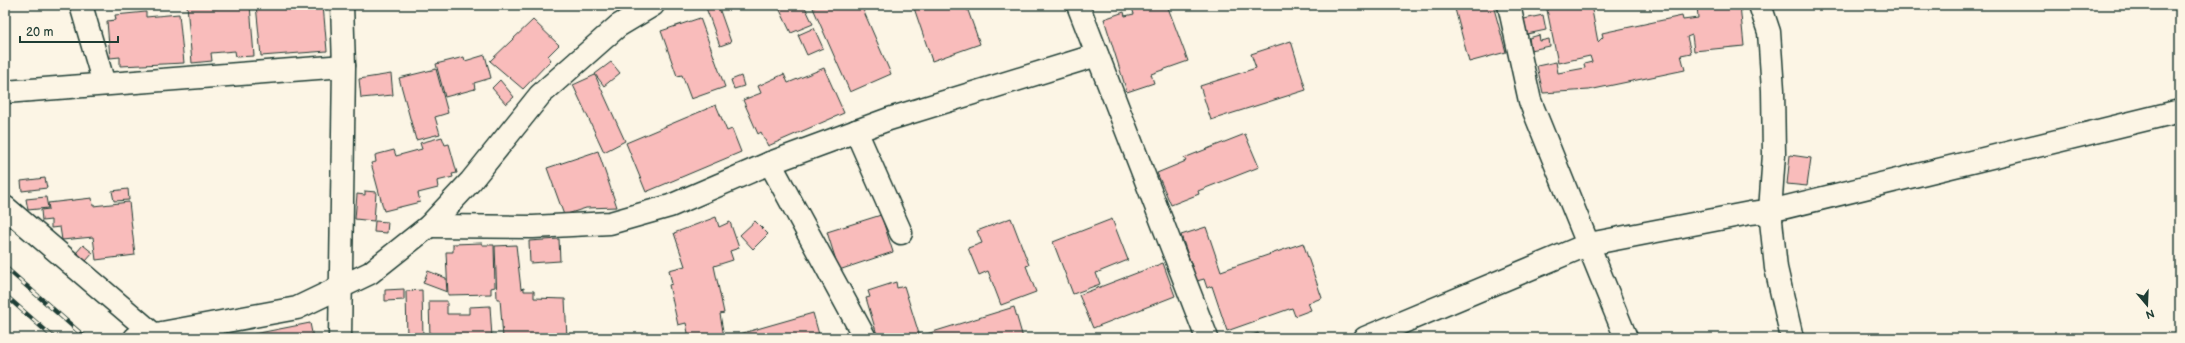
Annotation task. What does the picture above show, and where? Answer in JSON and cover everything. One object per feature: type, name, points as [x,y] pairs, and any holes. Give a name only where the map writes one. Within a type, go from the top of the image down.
[{"type":"street","points":[[81,5],[104,84]]},
{"type":"street","points":[[340,338],[342,288],[344,66],[342,5]]},
{"type":"street","points":[[5,207],[149,337],[297,308],[342,288],[370,273],[429,226],[471,181],[540,95],[618,26],[653,5]]},
{"type":"street","points":[[1078,5],[1207,338]]},
{"type":"street","points":[[1509,5],[1530,101],[1626,338]]},
{"type":"street","points":[[1760,5],[1769,32],[1773,90],[1774,154],[1770,211],[1776,268],[1792,338]]},
{"type":"street","points":[[429,226],[533,227],[610,223],[670,206],[770,163],[856,131],[1097,55]]},
{"type":"street","points":[[5,92],[344,66]]},
{"type":"street","points":[[1365,338],[1589,244],[1750,213],[1770,211],[2180,111]]},
{"type":"street","points":[[856,131],[901,233]]},
{"type":"street","points":[[770,163],[865,338]]},
{"type":"building","points":[[187,5],[212,5],[213,8],[250,5],[254,56],[236,57],[235,51],[211,53],[212,61],[192,63]]},
{"type":"building","points":[[256,5],[323,5],[327,51],[261,56]]},
{"type":"building","points":[[705,5],[718,5],[731,42],[720,46]]},
{"type":"building","points":[[785,5],[804,5],[813,24],[791,33],[779,8]]},
{"type":"building","points":[[819,5],[861,5],[891,74],[850,92],[813,8]]},
{"type":"building","points":[[913,5],[966,5],[980,44],[932,61]]},
{"type":"building","points":[[1131,5],[1167,5],[1188,61],[1151,74],[1154,83],[1127,92],[1104,19],[1124,12],[1125,16],[1134,14]]},
{"type":"building","points":[[1454,5],[1493,5],[1506,52],[1469,62]]},
{"type":"building","points":[[1546,5],[1591,5],[1598,42],[1603,37],[1602,33],[1682,16],[1683,20],[1698,18],[1697,5],[1740,5],[1744,46],[1694,51],[1692,35],[1687,37],[1691,53],[1681,55],[1685,70],[1589,90],[1543,93],[1537,66],[1556,62],[1558,73],[1585,68],[1584,64],[1592,62],[1590,56],[1558,63]]},
{"type":"building","points":[[146,12],[146,17],[179,14],[184,63],[120,66],[120,57],[110,58],[107,21],[116,20],[115,15]]},
{"type":"building","points":[[1543,15],[1546,30],[1527,34],[1524,19]]},
{"type":"building","points":[[700,18],[725,87],[691,99],[682,75],[677,76],[661,31]]},
{"type":"building","points":[[533,20],[559,45],[548,56],[551,60],[523,89],[490,61]]},
{"type":"building","points":[[814,28],[823,48],[807,55],[798,35]]},
{"type":"building","points":[[1539,35],[1540,41],[1549,39],[1550,46],[1531,50],[1529,38]]},
{"type":"building","points":[[1291,41],[1306,90],[1211,120],[1200,86],[1256,68],[1251,54]]},
{"type":"building","points":[[485,55],[491,78],[474,83],[475,89],[445,97],[436,64],[464,57],[465,61]]},
{"type":"building","points":[[611,62],[620,73],[604,86],[595,74]]},
{"type":"building","points":[[824,68],[844,113],[768,146],[761,132],[758,134],[743,100],[761,93],[758,86],[784,74],[788,83]]},
{"type":"building","points":[[436,69],[448,113],[435,117],[440,134],[416,140],[399,78]]},
{"type":"building","points":[[391,74],[393,95],[361,98],[359,79]]},
{"type":"building","points":[[595,75],[625,141],[604,152],[573,85]]},
{"type":"building","points":[[741,76],[744,86],[734,89],[731,80]]},
{"type":"building","points":[[500,80],[514,97],[506,104],[492,88]]},
{"type":"building","points":[[716,105],[727,131],[732,129],[741,152],[646,192],[626,143]]},
{"type":"building","points":[[1245,134],[1259,167],[1198,191],[1199,194],[1171,205],[1157,173],[1186,161],[1184,158]]},
{"type":"building","points":[[442,137],[445,145],[449,144],[457,173],[452,174],[453,177],[437,181],[438,188],[418,193],[420,202],[384,211],[371,163],[376,162],[375,155],[394,150],[396,156],[422,149],[420,143]]},
{"type":"building","points":[[598,151],[617,207],[586,208],[564,215],[547,168]]},
{"type":"building","points":[[1790,155],[1811,158],[1807,186],[1787,184]]},
{"type":"building","points":[[45,178],[47,188],[22,191],[21,181]]},
{"type":"building","points":[[128,189],[129,200],[114,201],[112,191]]},
{"type":"building","points":[[365,191],[376,192],[374,221],[355,219],[357,194],[365,195]]},
{"type":"building","points":[[46,197],[48,208],[28,210],[26,199]]},
{"type":"building","points":[[92,198],[93,206],[129,202],[135,255],[96,260],[93,237],[62,240],[60,227],[51,228],[51,220],[42,221],[41,210],[49,209],[48,203]]},
{"type":"building","points":[[881,215],[893,252],[839,270],[827,232]]},
{"type":"building","points":[[716,217],[719,227],[730,222],[739,248],[730,251],[733,260],[714,266],[724,313],[720,314],[724,337],[689,338],[686,323],[678,325],[669,285],[672,284],[669,270],[685,266],[674,233]]},
{"type":"building","points":[[1011,218],[1029,265],[1026,266],[1036,292],[1001,305],[988,271],[979,275],[968,248],[982,243],[977,231]]},
{"type":"building","points":[[1112,219],[1128,260],[1096,273],[1100,284],[1073,294],[1053,242]]},
{"type":"building","points":[[375,221],[388,222],[387,233],[374,232]]},
{"type":"building","points":[[755,221],[768,234],[753,249],[740,235]]},
{"type":"building","points":[[1206,227],[1221,271],[1303,243],[1322,298],[1308,303],[1311,310],[1295,316],[1292,308],[1227,331],[1212,286],[1207,288],[1204,279],[1197,281],[1181,235]]},
{"type":"building","points":[[559,239],[560,261],[530,263],[529,241]]},
{"type":"building","points":[[482,243],[482,245],[494,245],[495,287],[491,288],[491,294],[448,295],[446,252],[453,252],[453,244]]},
{"type":"building","points":[[83,245],[93,253],[86,261],[76,253]]},
{"type":"building","points":[[516,245],[521,289],[524,288],[524,291],[534,291],[534,298],[565,299],[567,338],[503,338],[500,299],[497,299],[495,246]]},
{"type":"building","points":[[1163,263],[1175,296],[1093,328],[1079,295]]},
{"type":"building","points":[[428,271],[446,278],[447,292],[423,283]]},
{"type":"building","points":[[896,282],[897,288],[904,286],[920,337],[878,338],[866,298],[870,297],[868,291]]},
{"type":"building","points":[[404,289],[404,300],[385,301],[385,290]]},
{"type":"building","points":[[422,290],[423,338],[407,338],[406,291]]},
{"type":"building","points":[[429,301],[447,301],[447,314],[469,314],[469,307],[490,306],[492,338],[430,338]]},
{"type":"building","points":[[1014,307],[1023,338],[924,338],[923,335]]},
{"type":"building","points":[[813,313],[820,338],[729,337]]},
{"type":"building","points":[[310,323],[313,338],[255,338],[254,334]]},
{"type":"building","points":[[1258,333],[1260,338],[1243,338]]},
{"type":"railway","points":[[5,267],[86,338]]},
{"type":"railway","points":[[5,295],[54,338]]}]
